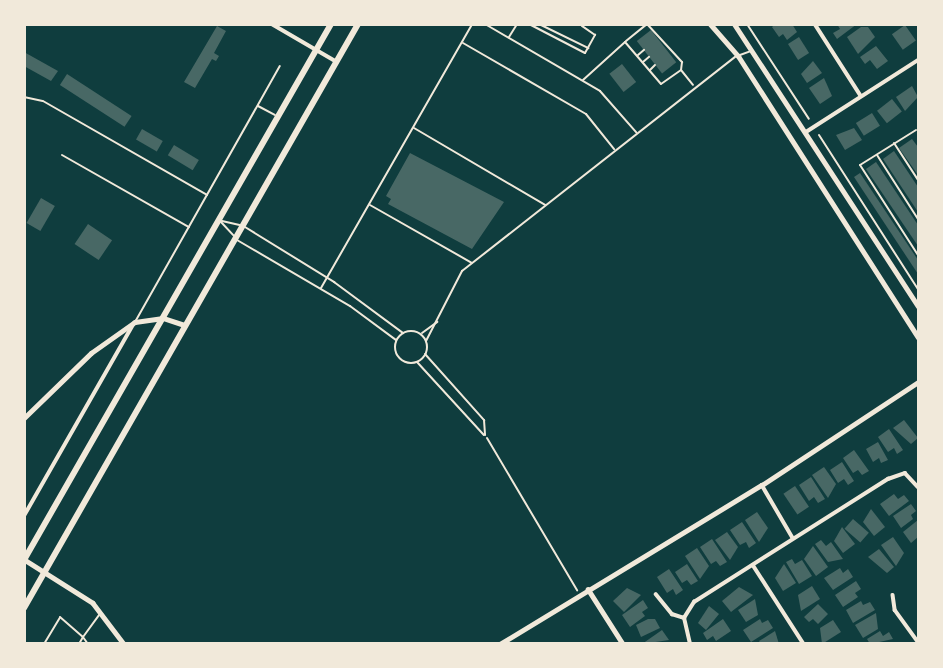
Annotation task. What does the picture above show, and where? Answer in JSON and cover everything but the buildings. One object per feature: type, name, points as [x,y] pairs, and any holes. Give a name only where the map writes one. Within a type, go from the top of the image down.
[{"type":"main road","points":[[25,560],[331,24]]},
{"type":"main road","points":[[24,608],[358,24]]},
{"type":"main road","points":[[710,24],[738,56],[919,337]]},
{"type":"main road","points":[[734,24],[919,306]]},
{"type":"street","points":[[272,24],[337,62]]},
{"type":"street","points":[[815,24],[860,96]]},
{"type":"street","points":[[806,132],[919,60]]},
{"type":"street","points":[[24,418],[91,353],[135,323],[163,318],[185,325]]},
{"type":"street","points":[[24,516],[135,323]]},
{"type":"street","points":[[503,643],[761,485],[919,382]]},
{"type":"street","points":[[690,643],[684,618],[694,602],[888,479],[905,473],[919,487]]},
{"type":"street","points":[[761,485],[793,538]]},
{"type":"street","points":[[25,560],[102,612],[124,643]]},
{"type":"street","points":[[753,565],[804,643]]},
{"type":"street","points":[[589,589],[623,643]]},
{"type":"street","points":[[656,594],[672,614],[684,618]]},
{"type":"street","points":[[893,595],[895,610],[919,642]]},
{"type":"lane","points":[[321,288],[472,24]]},
{"type":"lane","points":[[485,24],[600,91],[636,133]]},
{"type":"lane","points":[[509,38],[517,24]]},
{"type":"lane","points":[[528,24],[577,52],[589,48],[595,35],[582,26]]},
{"type":"lane","points":[[540,24],[589,48]]},
{"type":"lane","points":[[582,81],[647,25],[661,36],[671,52],[682,62],[681,70],[694,86]]},
{"type":"lane","points":[[657,38],[661,36]]},
{"type":"lane","points":[[625,42],[661,84],[681,70]]},
{"type":"lane","points":[[462,43],[586,114],[615,150]]},
{"type":"lane","points":[[663,46],[667,43]]},
{"type":"lane","points":[[637,56],[643,50]]},
{"type":"lane","points":[[417,362],[425,354],[426,341],[438,322],[456,278],[694,86],[738,56],[753,51]]},
{"type":"lane","points":[[642,63],[649,57]]},
{"type":"lane","points":[[649,70],[655,65]]},
{"type":"lane","points":[[135,323],[280,66]]},
{"type":"lane","points":[[24,95],[208,196]]},
{"type":"lane","points":[[258,106],[279,117]]},
{"type":"lane","points":[[413,128],[546,205]]},
{"type":"lane","points":[[919,134],[917,129],[860,164],[919,255]]},
{"type":"lane","points":[[894,143],[919,180]]},
{"type":"lane","points":[[876,154],[919,219]]},
{"type":"lane","points":[[62,155],[190,228]]},
{"type":"lane","points":[[369,204],[473,263]]},
{"type":"lane","points":[[220,221],[244,226],[327,278],[403,333],[421,334],[438,322]]},
{"type":"lane","points":[[220,221],[237,239],[321,288],[396,340]]},
{"type":"lane","points":[[403,333],[396,340],[397,356],[417,362],[473,428],[485,435]]},
{"type":"lane","points":[[421,334],[426,341]]},
{"type":"lane","points":[[425,354],[484,420],[485,435]]},
{"type":"lane","points":[[79,643],[102,612]]},
{"type":"lane","points":[[44,643],[60,617],[88,643]]},
{"type":"path","points":[[747,24],[809,119]]},
{"type":"path","points":[[819,135],[919,289]]},
{"type":"path","points":[[485,435],[580,594]]}]
